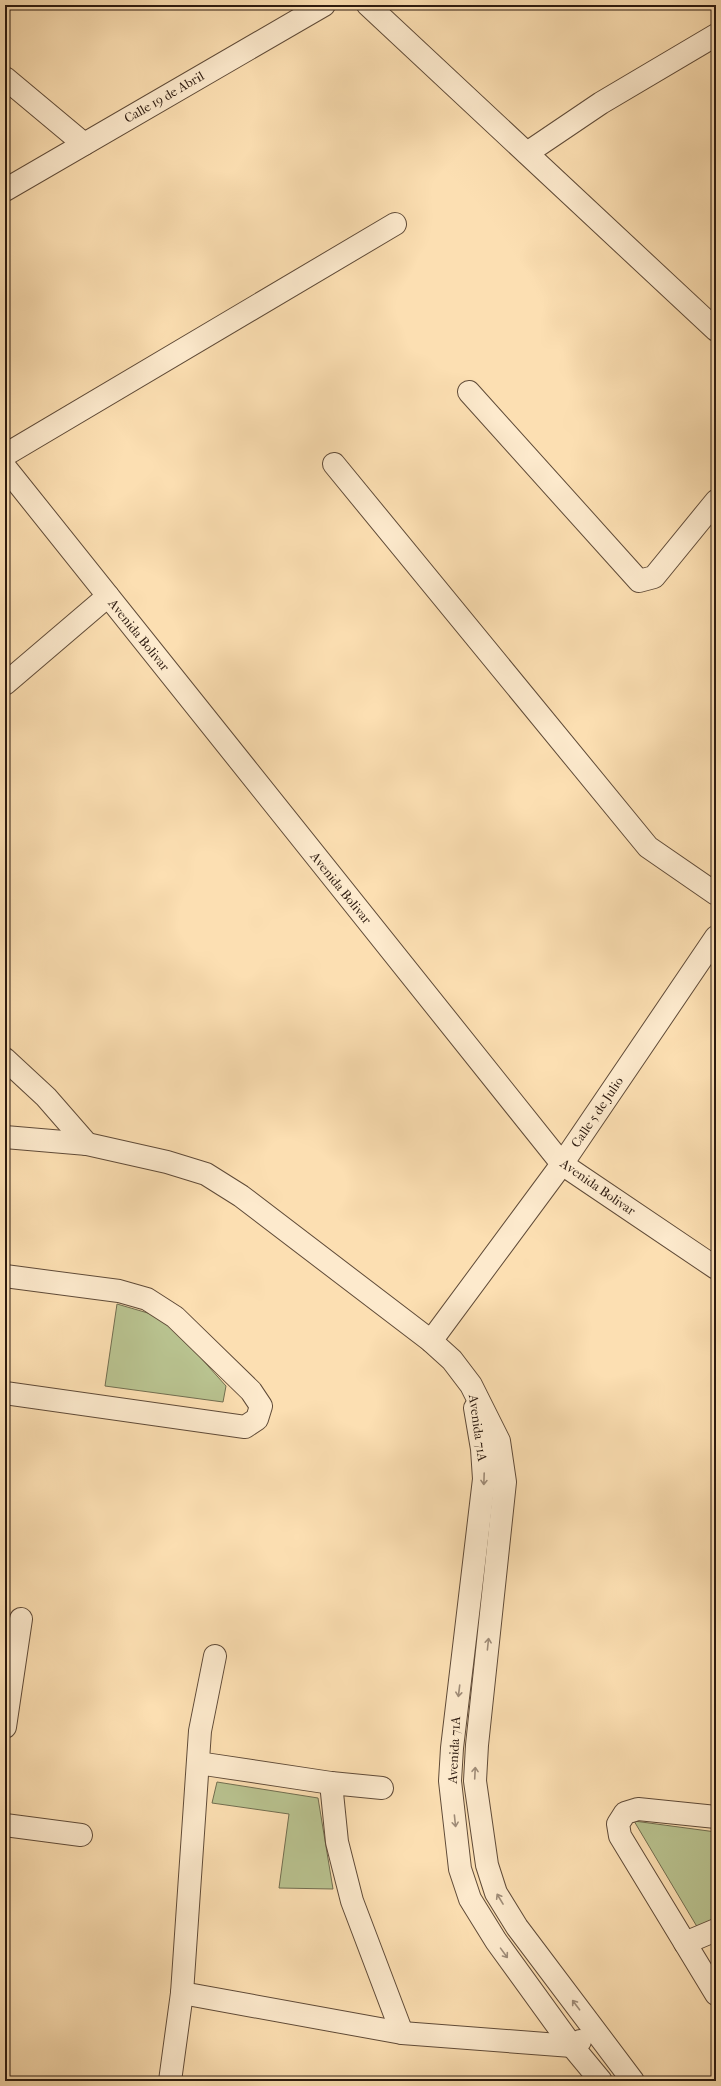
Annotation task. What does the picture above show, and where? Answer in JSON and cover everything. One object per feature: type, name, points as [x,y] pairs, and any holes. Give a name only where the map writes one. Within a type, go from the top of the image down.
[{"type":"street","name":"Calle 19 de Abril","points":[[5,190],[324,5]]},
{"type":"street","points":[[368,5],[716,330]]},
{"type":"street","points":[[527,153],[601,103],[716,35]]},
{"type":"street","points":[[5,78],[84,144]]},
{"type":"street","points":[[5,455],[395,224]]},
{"type":"street","points":[[469,392],[639,581],[654,577],[716,501]]},
{"type":"street","points":[[334,464],[648,847],[716,894]]},
{"type":"street","name":"Avenida Bolivar","points":[[5,467],[562,1164],[716,1268]]},
{"type":"street","points":[[5,684],[108,596]]},
{"type":"street","name":"Calle 5 de Julio","points":[[431,1341],[562,1164],[716,937]]},
{"type":"street","points":[[5,1059],[46,1097],[87,1144]]},
{"type":"street","points":[[5,1137],[87,1144],[167,1162],[206,1174],[241,1196],[431,1341],[452,1360],[471,1385]]},
{"type":"street","points":[[5,1276],[119,1291],[147,1299],[175,1317],[251,1391],[261,1406],[257,1419],[245,1427],[5,1393]]},
{"type":"street","name":"Avenida 71A","points":[[471,1385],[500,1441],[505,1482],[476,1746],[475,1781],[487,1865],[496,1893],[517,1927],[633,2081]]},
{"type":"street","name":"Avenida 71A","points":[[471,1385],[482,1449],[484,1479],[452,1748],[450,1781],[460,1869],[470,1899],[496,1942],[597,2079]]},
{"type":"street","points":[[5,1726],[6,1705],[21,1619]]},
{"type":"street","points":[[170,2081],[182,1993],[200,1731],[215,1656]]},
{"type":"street","points":[[198,1763],[331,1783],[382,1788]]},
{"type":"street","points":[[331,1783],[337,1842],[352,1901],[402,2033]]},
{"type":"street","points":[[716,1817],[638,1809],[625,1813],[618,1824],[620,1836],[716,1994]]},
{"type":"street","points":[[5,1825],[81,1835]]},
{"type":"street","points":[[685,1943],[716,1930]]},
{"type":"street","points":[[182,1993],[402,2033],[572,2046],[596,2032]]},
{"type":"street","points":[[597,2079],[612,2054]]},
{"type":"green space","points":[[117,1304],[165,1318],[226,1386],[223,1402],[105,1386]]},
{"type":"green space","points":[[217,1782],[318,1798],[333,1889],[279,1888],[289,1814],[212,1803]]},
{"type":"green space","points":[[634,1821],[716,1832],[716,1922],[699,1930]]}]
